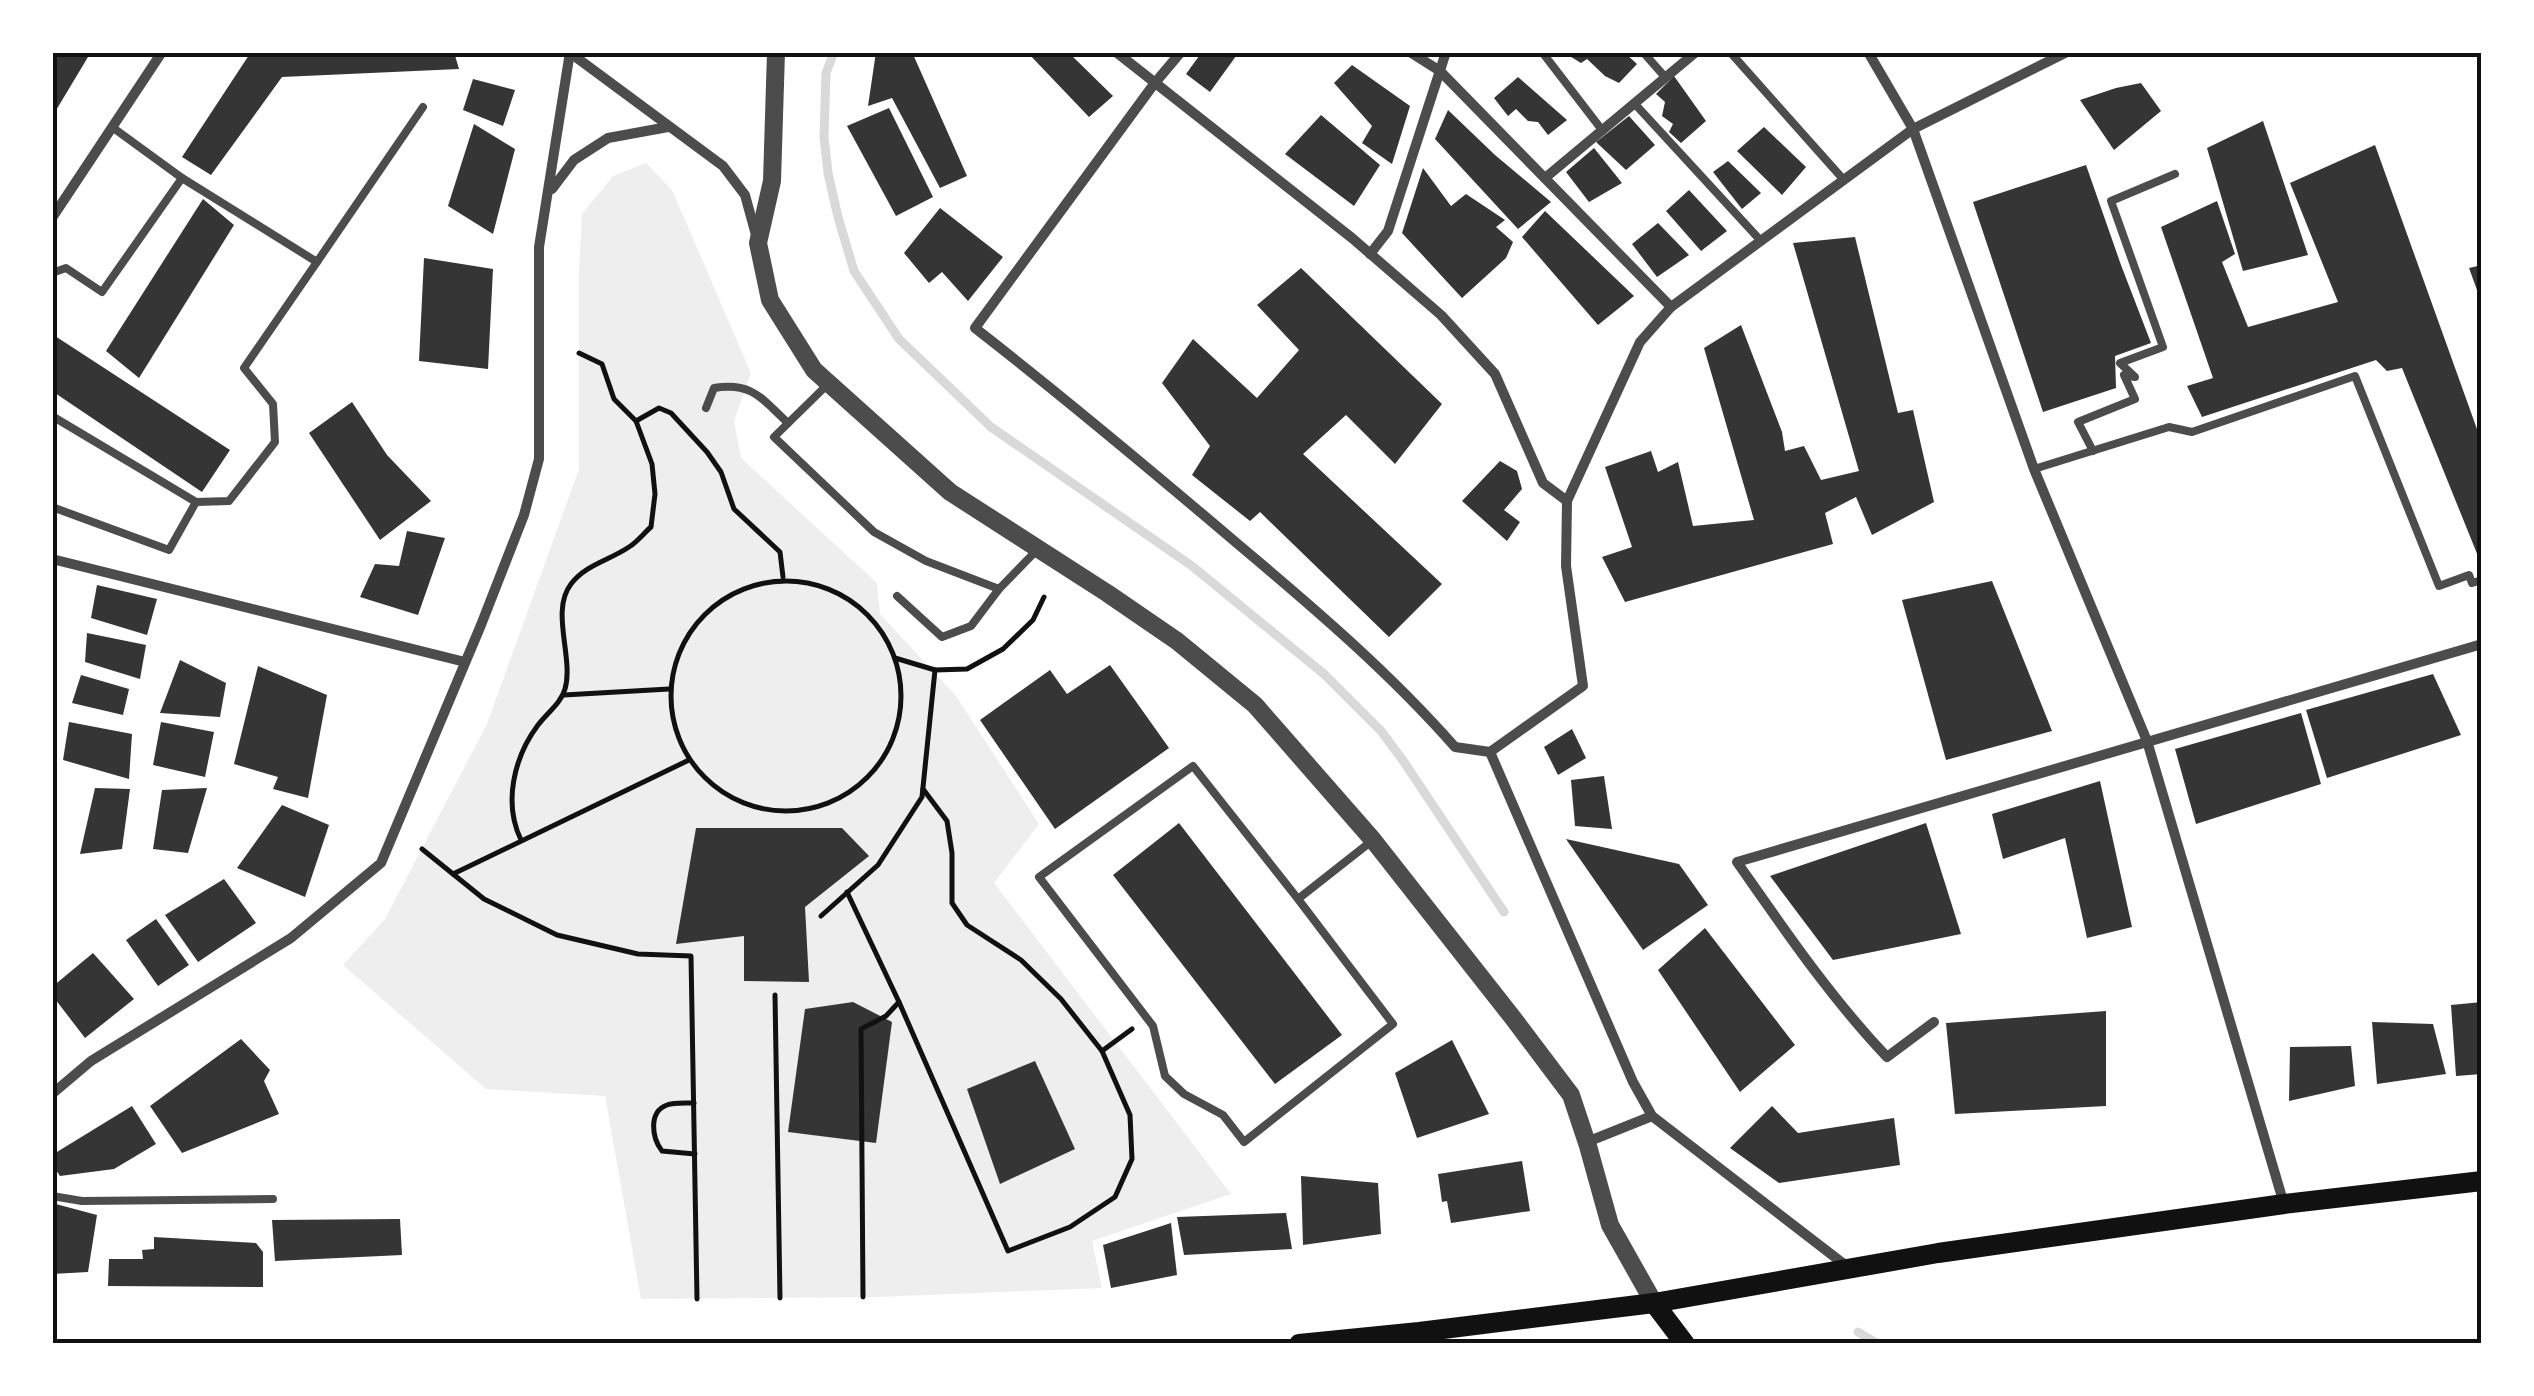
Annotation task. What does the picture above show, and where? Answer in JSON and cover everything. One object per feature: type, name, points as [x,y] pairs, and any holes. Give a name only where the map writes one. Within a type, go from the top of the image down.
[{"type":"main road","points":[[1299,1344],[1654,1303],[1938,1253],[2284,1204],[2482,1181]]},
{"type":"main road","points":[[1654,1303],[1686,1344]]},
{"type":"street","points":[[52,218],[162,52]]},
{"type":"street","points":[[758,243],[772,181],[776,52]]},
{"type":"street","points":[[1116,52],[1441,315],[1496,374],[1543,483],[1567,501]]},
{"type":"street","points":[[1180,52],[975,328],[1096,422],[1287,585],[1415,701],[1455,747],[1490,752],[1583,686],[1566,566],[1567,501],[1640,342],[1670,307],[1913,129],[2067,52]]},
{"type":"street","points":[[1410,52],[1440,71],[1670,307]]},
{"type":"street","points":[[1370,254],[1388,231],[1446,52]]},
{"type":"street","points":[[1545,178],[1696,52]]},
{"type":"street","points":[[1868,52],[1913,129],[2034,469],[2147,742],[2284,1204]]},
{"type":"street","points":[[52,1094],[91,1061],[291,938],[380,863],[524,515],[539,459],[539,247],[570,53],[723,166],[745,195],[770,300],[814,370],[828,384],[950,492],[1107,593],[1177,642],[1255,705],[1373,840],[1571,1095],[1610,1225],[1654,1303]]},
{"type":"street","points":[[548,194],[574,160],[608,138],[668,127]]},
{"type":"street","points":[[52,560],[465,662]]},
{"type":"street","points":[[1934,1022],[1887,1057],[1804,956],[1737,862],[2482,644]]},
{"type":"street","points":[[1490,752],[1632,1082],[1652,1116],[1850,1269]]},
{"type":"street","points":[[1587,1142],[1652,1116]]},
{"type":"lane","points":[[1542,52],[1602,130]]},
{"type":"lane","points":[[1643,52],[1665,78]]},
{"type":"lane","points":[[1730,52],[1843,179]]},
{"type":"lane","points":[[1634,103],[1761,242]]},
{"type":"lane","points":[[52,416],[196,502],[229,502],[274,442],[273,404],[244,368],[423,107]]},
{"type":"lane","points":[[112,128],[182,178],[317,262]]},
{"type":"lane","points":[[2093,451],[2078,422],[2134,399],[2124,374],[2135,377],[2120,362],[2163,346],[2111,201],[2175,174]]},
{"type":"lane","points":[[52,273],[66,268],[102,292],[182,178]]},
{"type":"lane","points":[[2034,469],[2169,427],[2192,432],[2355,376],[2439,586],[2469,575],[2472,583],[2482,580]]},
{"type":"lane","points":[[828,384],[774,437],[874,532],[926,561],[998,588]]},
{"type":"lane","points":[[706,408],[714,388],[736,385],[757,394],[788,424]]},
{"type":"lane","points":[[52,507],[170,550],[196,502]]},
{"type":"lane","points":[[897,596],[942,637],[971,626],[998,588],[1037,550]]},
{"type":"lane","points":[[1193,766],[1298,899],[1393,1024],[1244,1142],[1223,1115],[1184,1094],[1165,1076],[1153,1026],[1039,877],[1193,766]]},
{"type":"lane","points":[[1298,899],[1373,840]]},
{"type":"lane","points":[[52,1196],[82,1201],[273,1199]]},
{"type":"path","points":[[522,840],[514,824],[512,789],[519,756],[537,726],[564,695],[569,674],[563,607],[567,588],[578,576],[630,547],[652,527],[652,464],[636,422],[614,399],[602,364],[579,353]]},
{"type":"path","points":[[636,422],[659,408],[671,414],[721,472],[734,509],[780,552],[783,577]]},
{"type":"path","points":[[783,577],[831,593],[868,614],[895,658],[905,703],[895,745],[861,787],[807,808],[760,811],[716,790],[689,760],[676,727],[669,689],[683,645],[706,608],[740,586],[783,577]]},
{"type":"path","points":[[895,658],[935,670],[967,669],[1003,649],[1033,620],[1044,597]]},
{"type":"path","points":[[821,916],[878,865],[922,797],[935,670]]},
{"type":"path","points":[[564,695],[669,689]]},
{"type":"path","points":[[453,874],[689,760]]},
{"type":"path","points":[[847,892],[1008,1250],[1070,1227],[1114,1198],[1132,1158],[1130,1115],[1102,1052],[1061,999],[1021,960],[967,925],[952,902],[952,853],[947,821],[923,789]]},
{"type":"path","points":[[422,849],[484,899],[557,935],[638,954],[691,956],[697,1299]]},
{"type":"path","points":[[775,995],[780,1298]]},
{"type":"path","points":[[863,1296],[861,1028],[886,1016],[899,1002]]},
{"type":"path","points":[[1102,1052],[1146,1018]]},
{"type":"path","points":[[694,1103],[664,1105],[656,1113],[653,1128],[655,1142],[662,1151],[695,1154]]},
{"type":"shaded area","points":[[646,163],[672,190],[751,373],[734,421],[741,458],[877,583],[880,614],[956,696],[1039,824],[994,883],[1231,1194],[1092,1241],[1102,1288],[877,1297],[641,1299],[605,1096],[486,1089],[343,965],[385,919],[487,724],[579,469],[582,214],[613,176]]},
{"type":"building","points":[[52,52],[91,52],[52,117]]},
{"type":"building","points":[[251,52],[454,52],[459,69],[282,77],[211,175],[182,157]]},
{"type":"building","points":[[876,52],[912,52],[967,176],[940,188],[892,98],[868,106]]},
{"type":"building","points":[[1027,52],[1068,52],[1113,96],[1089,117]]},
{"type":"building","points":[[1202,52],[1239,52],[1210,92],[1186,74]]},
{"type":"building","points":[[1563,52],[1624,52],[1637,64],[1619,83],[1587,59],[1581,63]]},
{"type":"building","points":[[1352,65],[1410,106],[1392,164],[1362,143],[1372,126],[1334,83]]},
{"type":"building","points":[[1674,76],[1706,121],[1681,143],[1669,132],[1673,124],[1662,116],[1665,102],[1656,94]]},
{"type":"building","points":[[1518,77],[1567,120],[1548,135],[1538,122],[1528,121],[1516,109],[1508,116],[1494,98]]},
{"type":"building","points":[[473,79],[515,90],[503,126],[463,110]]},
{"type":"building","points":[[2141,83],[2161,111],[2114,150],[2080,100]]},
{"type":"building","points":[[889,108],[933,197],[896,216],[847,126]]},
{"type":"building","points":[[1448,110],[1551,202],[1518,229],[1435,139]]},
{"type":"building","points":[[1321,115],[1380,165],[1354,206],[1285,154]]},
{"type":"building","points":[[1629,116],[1655,145],[1626,170],[1596,142]]},
{"type":"building","points":[[2263,121],[2308,255],[2243,271],[2207,148]]},
{"type":"building","points":[[474,124],[515,149],[493,234],[448,206]]},
{"type":"building","points":[[1764,127],[1806,167],[1782,195],[1737,151]]},
{"type":"building","points":[[2375,145],[2482,443],[2482,566],[2402,368],[2387,371],[2376,360],[2202,417],[2187,386],[2213,378],[2161,227],[2217,201],[2235,254],[2222,262],[2248,327],[2338,302],[2290,183]]},
{"type":"building","points":[[1594,148],[1622,183],[1589,202],[1566,172]]},
{"type":"building","points":[[1728,161],[1761,193],[1742,209],[1713,172]]},
{"type":"building","points":[[2086,165],[2151,343],[2115,356],[2116,388],[2043,412],[1973,202]]},
{"type":"building","points":[[1423,168],[1451,206],[1466,194],[1505,220],[1496,227],[1513,242],[1506,258],[1462,298],[1402,233]]},
{"type":"building","points":[[1689,190],[1727,231],[1701,251],[1666,211]]},
{"type":"building","points":[[203,199],[234,225],[139,378],[106,351]]},
{"type":"building","points":[[940,208],[1003,257],[968,301],[942,272],[929,283],[904,253]]},
{"type":"building","points":[[1545,211],[1634,296],[1598,325],[1522,237]]},
{"type":"building","points":[[1658,223],[1689,255],[1657,277],[1632,244]]},
{"type":"building","points":[[1855,237],[1898,413],[1913,410],[1934,502],[1872,535],[1856,497],[1825,513],[1833,544],[1625,602],[1602,557],[1632,547],[1605,467],[1651,451],[1658,472],[1678,462],[1693,526],[1754,520],[1704,348],[1741,325],[1782,432],[1785,451],[1804,446],[1821,480],[1859,471],[1793,243]]},
{"type":"building","points":[[424,258],[493,269],[488,369],[419,361]]},
{"type":"building","points":[[2482,265],[2482,301],[2481,301],[2469,268]]},
{"type":"building","points":[[1301,268],[1442,404],[1395,464],[1346,415],[1303,454],[1442,584],[1389,637],[1260,512],[1250,521],[1192,475],[1210,446],[1162,383],[1193,339],[1257,398],[1299,350],[1257,305]]},
{"type":"building","points":[[52,334],[230,450],[202,492],[52,391]]},
{"type":"building","points":[[352,402],[387,455],[431,501],[380,540],[309,433]]},
{"type":"building","points":[[1500,461],[1517,471],[1522,489],[1504,510],[1520,522],[1507,541],[1462,501]]},
{"type":"building","points":[[407,531],[445,538],[418,615],[360,597],[375,564],[399,566]]},
{"type":"building","points":[[1992,581],[2052,731],[1946,760],[1902,600]]},
{"type":"building","points":[[97,585],[157,599],[147,635],[91,618]]},
{"type":"building","points":[[87,633],[146,645],[140,679],[85,662]]},
{"type":"building","points":[[180,660],[226,683],[220,717],[160,713]]},
{"type":"building","points":[[1110,665],[1169,748],[1055,829],[980,720],[1050,670],[1067,694]]},
{"type":"building","points":[[258,666],[327,695],[308,798],[273,789],[278,777],[234,764]]},
{"type":"building","points":[[2433,674],[2461,735],[2327,778],[2306,710]]},
{"type":"building","points":[[81,675],[129,689],[123,715],[72,703]]},
{"type":"building","points":[[2301,713],[2321,784],[2196,824],[2175,749]]},
{"type":"building","points":[[69,722],[132,734],[129,779],[63,760]]},
{"type":"building","points":[[161,722],[214,732],[205,777],[153,765]]},
{"type":"building","points":[[1572,729],[1586,758],[1558,775],[1544,747]]},
{"type":"building","points":[[1604,776],[1612,829],[1575,826],[1571,780]]},
{"type":"building","points":[[2100,781],[2132,927],[2087,938],[2065,838],[2003,859],[1992,814]]},
{"type":"building","points":[[95,788],[130,789],[122,849],[80,854]]},
{"type":"building","points":[[207,788],[188,853],[153,849],[162,790]]},
{"type":"building","points":[[282,805],[329,825],[305,897],[237,868]]},
{"type":"building","points":[[1179,823],[1342,1035],[1275,1084],[1113,875]]},
{"type":"building","points":[[1926,823],[1961,934],[1833,960],[1770,876]]},
{"type":"building","points":[[696,828],[842,828],[869,856],[805,907],[809,982],[744,981],[744,936],[676,944]]},
{"type":"building","points":[[1566,839],[1679,864],[1708,905],[1643,950]]},
{"type":"building","points":[[224,879],[256,923],[198,962],[165,915]]},
{"type":"building","points":[[156,919],[189,965],[158,986],[126,940]]},
{"type":"building","points":[[1705,928],[1795,1045],[1740,1092],[1658,970]]},
{"type":"building","points":[[93,953],[134,999],[85,1038],[52,995],[52,987]]},
{"type":"building","points":[[853,1002],[892,1022],[876,1143],[788,1132],[805,1009]]},
{"type":"building","points":[[2482,1002],[2482,1074],[2456,1076],[2451,1005]]},
{"type":"building","points":[[2106,1011],[2106,1106],[1955,1114],[1946,1023]]},
{"type":"building","points":[[2372,1022],[2433,1024],[2446,1074],[2377,1084]]},
{"type":"building","points":[[241,1039],[270,1070],[264,1081],[279,1114],[182,1153],[150,1106]]},
{"type":"building","points":[[1452,1040],[1489,1114],[1417,1138],[1395,1073]]},
{"type":"building","points":[[2351,1046],[2355,1086],[2289,1101],[2290,1047]]},
{"type":"building","points":[[1035,1061],[1075,1149],[1000,1184],[967,1089]]},
{"type":"building","points":[[132,1106],[156,1144],[114,1169],[60,1176],[52,1164],[52,1155]]},
{"type":"building","points":[[1772,1106],[1798,1133],[1894,1118],[1900,1165],[1779,1183],[1730,1148]]},
{"type":"building","points":[[1522,1161],[1530,1211],[1451,1223],[1447,1201],[1442,1202],[1438,1174]]},
{"type":"building","points":[[1301,1176],[1378,1183],[1381,1234],[1303,1245]]},
{"type":"building","points":[[52,1203],[97,1215],[88,1272],[52,1274]]},
{"type":"building","points":[[1286,1213],[1292,1249],[1184,1255],[1177,1217]]},
{"type":"building","points":[[400,1219],[402,1255],[275,1261],[272,1220]]},
{"type":"building","points":[[1171,1223],[1177,1275],[1111,1288],[1103,1245]]},
{"type":"building","points":[[154,1237],[256,1243],[263,1252],[263,1287],[108,1286],[109,1259],[143,1259],[142,1250],[154,1249]]},
{"type":"waterway","points":[[834,52],[826,73],[824,137],[828,173],[854,271],[899,339],[991,427],[1192,566],[1324,674],[1381,731],[1504,912]]},
{"type":"waterway","points":[[1858,1332],[1878,1344]]}]
